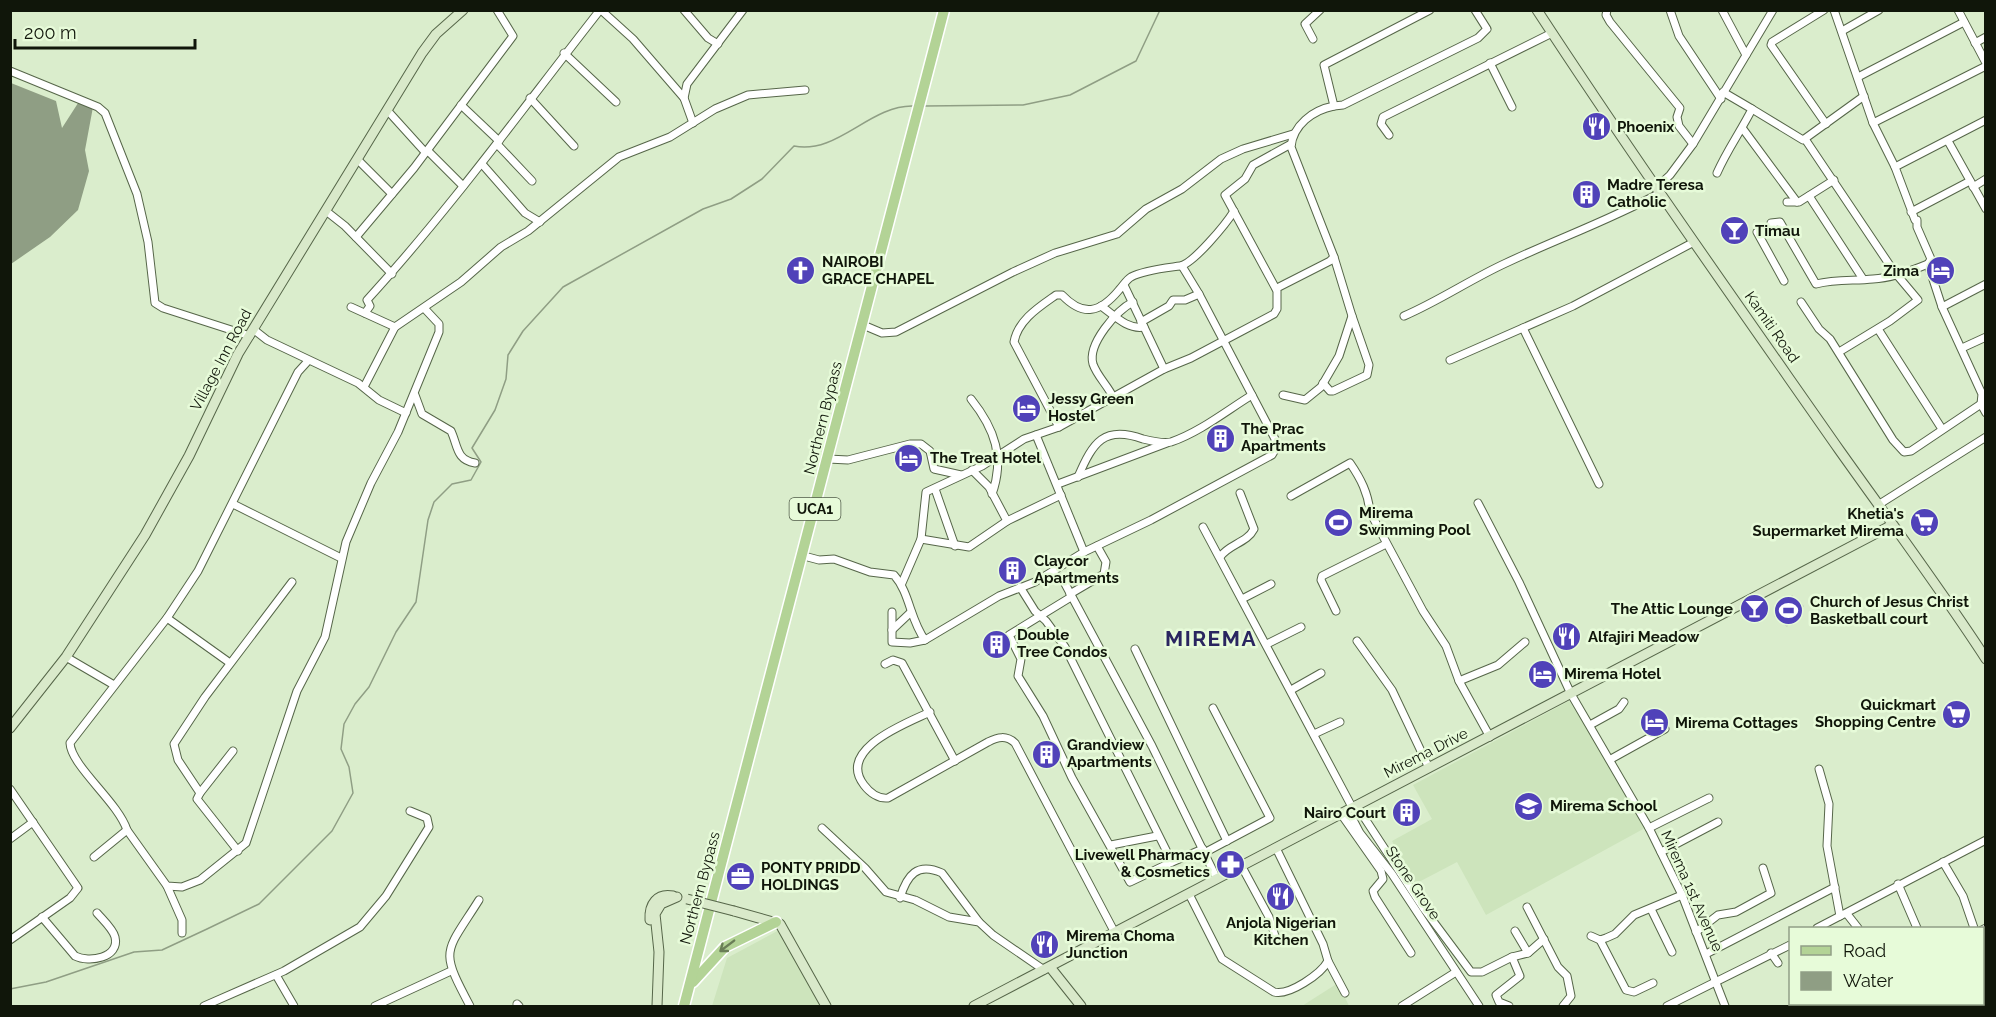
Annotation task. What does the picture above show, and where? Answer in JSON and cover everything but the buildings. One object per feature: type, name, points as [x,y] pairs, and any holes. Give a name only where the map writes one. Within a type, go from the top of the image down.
[{"type":"main road","name":"Northern Bypass","points":[[684,1006],[804,556],[944,10]]},
{"type":"main road","points":[[690,987],[725,947],[776,922]]},
{"type":"street","name":"Village Inn Road","points":[[10,728],[66,657],[129,561],[177,479],[221,388],[252,333],[387,110],[436,34],[464,10]]},
{"type":"street","points":[[356,237],[425,152],[513,36],[497,10]]},
{"type":"street","points":[[365,313],[370,306],[368,300],[482,164],[564,53],[601,10],[633,39],[684,98],[693,123]]},
{"type":"street","points":[[684,10],[708,38],[718,44]]},
{"type":"street","points":[[684,98],[687,84],[743,10]]},
{"type":"street","points":[[1313,39],[1305,24],[1320,10]]},
{"type":"street","points":[[1334,106],[1324,65],[1415,14],[1430,10]]},
{"type":"street","points":[[863,325],[882,333],[897,332],[1055,253],[1117,234],[1146,209],[1182,189],[1221,159],[1243,149],[1293,134],[1316,113],[1343,105],[1478,38],[1487,29],[1475,10]]},
{"type":"street","name":"Kamiti Road","points":[[1537,10],[1694,242],[1892,525],[1944,595],[1986,659]]},
{"type":"street","points":[[1607,10],[1606,15],[1610,21],[1680,108],[1677,117],[1679,126],[1693,144]]},
{"type":"street","points":[[1670,10],[1679,36],[1722,96],[1752,108],[1803,140],[1805,139],[1895,272],[1918,300],[1878,329],[1839,352]]},
{"type":"street","points":[[1722,10],[1746,55]]},
{"type":"street","points":[[1404,316],[1440,300],[1504,264],[1638,205],[1659,190],[1693,144],[1773,10]]},
{"type":"street","points":[[1824,10],[1772,42],[1771,45],[1826,124]]},
{"type":"street","points":[[1771,223],[1780,222],[1816,284],[1834,280],[1863,279],[1928,264],[1931,259],[1895,167],[1873,123],[1834,10]]},
{"type":"street","points":[[1842,31],[1879,10]]},
{"type":"street","points":[[1873,123],[1986,65],[1958,10]]},
{"type":"street","points":[[1858,76],[1964,22]]},
{"type":"street","points":[[1389,135],[1381,124],[1383,117],[1552,33]]},
{"type":"street","points":[[1975,43],[1986,37]]},
{"type":"street","points":[[564,53],[616,102]]},
{"type":"street","points":[[1490,63],[1512,107]]},
{"type":"street","points":[[10,71],[98,107],[109,120],[133,180],[148,242],[155,303],[163,309],[252,333],[364,387],[379,399],[406,413]]},
{"type":"street","points":[[364,387],[395,327],[470,275],[501,247],[540,222],[618,157],[670,137],[715,109],[748,95],[804,90]]},
{"type":"street","points":[[1805,139],[1864,96]]},
{"type":"street","points":[[530,98],[574,146]]},
{"type":"street","points":[[461,105],[532,181]]},
{"type":"street","points":[[1717,173],[1725,155],[1743,129],[1752,108]]},
{"type":"street","points":[[387,110],[425,152],[429,152],[463,186]]},
{"type":"street","points":[[1895,167],[1986,120]]},
{"type":"street","points":[[1743,129],[1797,202]]},
{"type":"street","points":[[1293,134],[1291,144],[1334,257],[1368,365],[1368,375],[1333,391],[1330,391],[1323,383]]},
{"type":"street","points":[[1948,141],[1986,209]]},
{"type":"street","points":[[902,584],[921,539],[926,492],[1036,435],[1059,427],[1164,369],[1274,314],[1277,309],[1276,289],[1226,198],[1226,192],[1245,179],[1253,165],[1291,144]]},
{"type":"street","points":[[357,159],[392,194]]},
{"type":"street","points":[[482,164],[525,213],[540,222]]},
{"type":"street","points":[[1911,212],[1986,179]]},
{"type":"street","points":[[1787,202],[1797,202],[1834,180]]},
{"type":"street","points":[[1809,196],[1863,279]]},
{"type":"street","points":[[326,211],[356,237],[392,274]]},
{"type":"street","points":[[1059,427],[1016,348],[1015,337],[1031,312],[1056,295],[1062,296],[1073,308],[1094,310],[1109,302],[1132,276],[1182,266],[1213,241],[1234,212]]},
{"type":"street","points":[[1757,232],[1784,281]]},
{"type":"street","points":[[1449,360],[1574,306],[1694,242]]},
{"type":"street","points":[[1276,289],[1282,283],[1320,267],[1334,257]]},
{"type":"street","points":[[1801,302],[1839,352],[1893,440],[1904,452],[1911,451],[1981,404],[1984,394],[1942,307],[1928,264]]},
{"type":"street","points":[[892,612],[892,642],[910,644],[925,640],[999,596],[1052,573],[1084,552],[1149,521],[1272,455],[1275,450],[1275,439],[1182,266]]},
{"type":"street","points":[[1942,307],[1986,284]]},
{"type":"street","points":[[1124,285],[1164,369]]},
{"type":"street","points":[[1101,306],[1127,325],[1136,328],[1143,325],[1173,300],[1185,300],[1199,294]]},
{"type":"street","points":[[1113,397],[1094,366],[1092,358],[1114,315],[1133,302]]},
{"type":"street","points":[[351,307],[395,327]]},
{"type":"street","points":[[167,886],[182,887],[200,880],[238,852],[246,843],[297,691],[325,637],[341,558],[371,483],[415,395],[439,332],[440,324],[424,308]]},
{"type":"street","points":[[1283,395],[1305,400],[1323,383],[1339,356],[1352,316]]},
{"type":"street","points":[[1523,328],[1599,484]]},
{"type":"street","points":[[1878,329],[1942,429]]},
{"type":"street","points":[[1962,348],[1986,337]]},
{"type":"street","points":[[182,933],[182,920],[167,886],[127,830],[123,819],[74,755],[70,746],[167,618],[198,571],[294,380],[308,361]]},
{"type":"street","points":[[415,395],[422,414],[451,431],[460,456],[466,462],[475,463]]},
{"type":"street","points":[[1058,484],[1169,442],[1199,428],[1252,395]]},
{"type":"street","points":[[971,399],[982,412],[999,456],[999,476],[992,494]]},
{"type":"street","points":[[1981,404],[1986,413]]},
{"type":"street","points":[[1078,477],[1089,451],[1099,442],[1120,432],[1148,440],[1169,442]]},
{"type":"street","points":[[1036,435],[1084,552]]},
{"type":"street","points":[[1878,505],[1986,437]]},
{"type":"street","points":[[828,459],[848,460],[910,444],[921,444],[930,451],[934,469],[961,475]]},
{"type":"street","points":[[1292,496],[1350,463],[1362,480],[1369,498],[1370,512],[1423,611],[1446,646],[1459,681],[1490,736]]},
{"type":"street","points":[[972,470],[983,479],[1007,521]]},
{"type":"street","points":[[935,489],[955,546]]},
{"type":"street","points":[[1220,557],[1225,550],[1249,537],[1254,529],[1240,493]]},
{"type":"street","points":[[921,539],[969,547],[1007,521],[1061,495]]},
{"type":"street","name":"Mirema 1st Avenue","points":[[1478,502],[1519,582],[1571,693],[1649,828],[1682,895],[1718,982],[1725,1006]]},
{"type":"street","points":[[233,504],[341,558]]},
{"type":"street","name":"Mirema Drive","points":[[974,1006],[1277,850],[1349,809],[1892,525]]},
{"type":"street","points":[[1203,526],[1314,734],[1381,871],[1383,879],[1373,891],[1375,897],[1412,953]]},
{"type":"street","points":[[1336,610],[1321,580],[1322,576],[1386,543]]},
{"type":"street","points":[[1097,546],[1106,562],[1104,574],[1009,635],[1021,659],[1017,676],[1043,716],[1072,778],[1130,882],[1172,862],[1227,841],[1270,818],[1213,708]]},
{"type":"street","points":[[804,556],[819,560],[834,559],[870,572],[894,575],[902,584],[918,631],[925,640]]},
{"type":"street","points":[[1052,573],[1063,580],[1152,746],[1217,879]]},
{"type":"street","points":[[200,793],[178,760],[174,744],[230,663],[292,582]]},
{"type":"street","points":[[1242,599],[1271,584]]},
{"type":"street","points":[[1020,587],[1065,647],[1157,836],[1172,862]]},
{"type":"street","points":[[892,630],[911,612]]},
{"type":"street","points":[[167,618],[230,663]]},
{"type":"street","points":[[1267,644],[1301,627]]},
{"type":"street","points":[[1357,641],[1392,690],[1429,768]]},
{"type":"street","points":[[1459,681],[1498,665],[1525,642]]},
{"type":"street","points":[[1135,649],[1227,841]]},
{"type":"street","points":[[66,657],[114,685]]},
{"type":"street","points":[[885,664],[893,660],[902,663],[955,761]]},
{"type":"street","points":[[1291,690],[1321,674]]},
{"type":"street","points":[[1590,725],[1619,709],[1624,702]]},
{"type":"street","points":[[930,712],[877,739],[868,747],[859,760],[861,781],[879,798],[888,798],[994,739],[1002,737],[1015,743],[1115,933]]},
{"type":"street","points":[[1314,734],[1340,722]]},
{"type":"street","points":[[1611,759],[1665,729]]},
{"type":"street","points":[[233,751],[197,799],[238,852]]},
{"type":"street","points":[[1818,769],[1828,804],[1827,846],[1835,887],[1843,915],[1857,927]]},
{"type":"street","points":[[10,789],[78,888],[70,898],[10,940]]},
{"type":"street","points":[[1649,828],[1709,798]]},
{"type":"street","points":[[1349,809],[1468,969],[1478,973],[1512,957],[1528,953],[1544,939]]},
{"type":"street","name":"Stone Grove","points":[[1349,809],[1479,1006]]},
{"type":"street","points":[[204,1006],[276,975],[335,944],[368,920],[429,827],[427,818],[410,812]]},
{"type":"street","points":[[10,839],[33,822]]},
{"type":"street","points":[[1660,852],[1718,822]]},
{"type":"street","points":[[822,828],[865,868],[881,889],[900,898],[915,900],[949,917],[979,922]]},
{"type":"street","points":[[94,857],[127,830]]},
{"type":"street","points":[[1111,845],[1157,836]]},
{"type":"street","points":[[1818,927],[1986,840]]},
{"type":"street","points":[[1277,850],[1323,944],[1328,962],[1345,993]]},
{"type":"street","points":[[1943,862],[1963,896],[1974,927]]},
{"type":"street","points":[[1242,867],[1269,917],[1275,936]]},
{"type":"street","points":[[900,898],[912,872],[924,868],[942,873],[979,922],[993,935],[1047,968],[1081,1006]]},
{"type":"street","points":[[1696,932],[1718,915],[1736,912],[1771,893],[1762,868]]},
{"type":"street","points":[[1898,884],[1917,927]]},
{"type":"street","points":[[1706,954],[1835,887]]},
{"type":"street","points":[[1189,894],[1222,959],[1274,992],[1283,993],[1323,969],[1328,962]]},
{"type":"street","points":[[1600,940],[1615,934],[1634,915],[1682,895]]},
{"type":"street","points":[[657,1006],[655,914],[661,904],[677,897],[776,922],[787,935],[826,1006]]},
{"type":"street","points":[[469,1006],[452,971],[448,950],[479,900]]},
{"type":"street","points":[[1527,907],[1558,967],[1567,976],[1571,996],[1563,1006]]},
{"type":"street","points":[[1651,909],[1672,952]]},
{"type":"street","points":[[42,917],[75,956],[96,959],[108,954],[115,944],[115,935],[97,913]]},
{"type":"street","points":[[1515,931],[1528,953]]},
{"type":"street","points":[[1591,936],[1600,940],[1626,990],[1634,992],[1653,983]]},
{"type":"street","points":[[1667,1006],[1789,946]]},
{"type":"street","points":[[1771,953],[1778,963]]},
{"type":"street","points":[[1509,1006],[1499,1002],[1496,995],[1520,976],[1512,957]]},
{"type":"street","points":[[375,1006],[452,971]]},
{"type":"street","points":[[1402,1006],[1456,972]]},
{"type":"street","points":[[276,975],[294,1006]]},
{"type":"shaded area","name":"Church of Jesus Christ Basketball court","points":[[1792,595],[1804,606],[1787,627],[1774,616]]},
{"type":"shaded area","name":"Mirema School","points":[[1569,701],[1607,759],[1645,828],[1486,915],[1457,862],[1415,884],[1392,841],[1432,819],[1413,785]]},
{"type":"shaded area","points":[[781,929],[821,1006],[712,1006],[727,958]]},
{"type":"shaded area","points":[[1338,983],[1349,1006],[1302,1006]]},
{"type":"water","points":[[11,83],[56,101],[62,128],[80,100],[93,107],[85,150],[89,171],[78,210],[50,237],[11,264]]},
{"type":"waterway","points":[[925,106],[1023,105],[1070,95],[1136,61],[1160,10]]},
{"type":"waterway","points":[[10,989],[46,982],[134,952],[162,950],[259,904],[332,831],[353,793],[349,767],[341,749],[344,724],[355,704],[369,687],[396,632],[416,602],[428,520],[434,502],[452,484],[471,480],[481,462],[472,448],[495,410],[506,379],[508,355],[523,331],[563,287],[703,209],[731,199],[762,179],[794,146],[810,147],[825,143],[882,113],[913,106]]},
{"type":"place","name":"Phoenix","points":[[1596,127]]},
{"type":"place","name":"Madre Teresa Catholic","points":[[1586,194]]},
{"type":"place","name":"Timau","points":[[1734,231]]},
{"type":"place","name":"NAIROBI GRACE CHAPEL","points":[[801,271]]},
{"type":"place","name":"Zima","points":[[1940,271]]},
{"type":"place","name":"Jessy Green Hostel","points":[[1027,408]]},
{"type":"place","name":"The Prac Apartments","points":[[1220,438]]},
{"type":"place","name":"The Treat Hotel","points":[[909,458]]},
{"type":"place","name":"Mirema Swimming Pool","points":[[1338,522]]},
{"type":"place","name":"Khetia's Supermarket Mirema","points":[[1925,523]]},
{"type":"place","name":"Claycor Apartments","points":[[1013,570]]},
{"type":"place","name":"The Attic Lounge","points":[[1754,609]]},
{"type":"place","name":"Church of Jesus Christ Basketball court","points":[[1789,611]]},
{"type":"place","name":"Alfajiri Meadow","points":[[1567,637]]},
{"type":"place","name":"Double Tree Condos","points":[[996,644]]},
{"type":"place","name":"Mirema Hotel","points":[[1543,674]]},
{"type":"place","name":"Quickmart Shopping Centre","points":[[1957,714]]},
{"type":"place","name":"Mirema Cottages","points":[[1654,723]]},
{"type":"place","name":"Grandview Apartments","points":[[1046,754]]},
{"type":"place","name":"Mirema School","points":[[1529,806]]},
{"type":"place","name":"Nairo Court","points":[[1407,813]]},
{"type":"place","name":"Livewell Pharmacy & Cosmetics","points":[[1231,864]]},
{"type":"place","name":"PONTY PRIDD HOLDINGS","points":[[740,877]]},
{"type":"place","name":"Anjola Nigerian Kitchen","points":[[1281,896]]},
{"type":"place","name":"Mirema Choma Junction","points":[[1045,945]]},
{"type":"district","name":"MIREMA","points":[[1211,638]]}]
